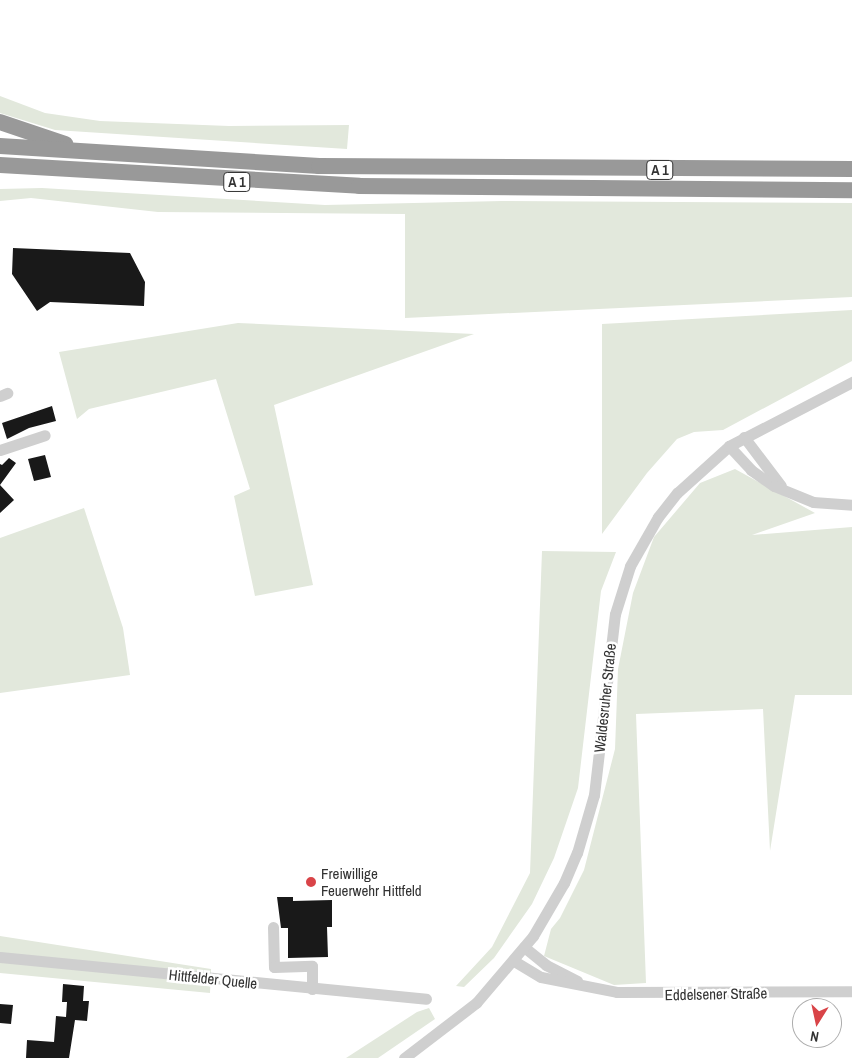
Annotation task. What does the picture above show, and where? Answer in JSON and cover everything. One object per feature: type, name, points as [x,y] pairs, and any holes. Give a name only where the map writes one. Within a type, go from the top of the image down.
[{"type":"highway","points":[[0,122],[91,153]]},
{"type":"highway","name":"A 1","points":[[0,146],[329,167],[852,169]]},
{"type":"highway","name":"A 1","points":[[0,165],[359,186],[852,190]]},
{"type":"highway","points":[[0,177],[48,169]]},
{"type":"street","name":"Waldesruher Straße","points":[[404,1058],[453,1024],[514,960],[524,948],[564,882],[587,819],[598,768],[615,614],[630,566],[658,516],[677,493],[729,446],[852,382]]},
{"type":"street","points":[[0,450],[46,435]]},
{"type":"street","points":[[744,437],[784,490]]},
{"type":"street","points":[[729,446],[763,480],[813,502],[852,505]]},
{"type":"street","points":[[273,927],[274,967],[312,966],[312,989]]},
{"type":"street","name":"Eddelsener Straße","points":[[524,948],[546,965],[580,984]]},
{"type":"street","name":"Hittfelder Quelle","points":[[0,957],[426,999]]},
{"type":"street","name":"Eddelsener Straße","points":[[514,960],[541,977],[617,992],[650,995],[852,991]]},
{"type":"shaded area","points":[[0,96],[45,113],[100,121],[229,126],[349,125],[347,149],[55,130],[0,113]]},
{"type":"shaded area","points":[[42,188],[325,205],[502,201],[852,203],[852,297],[405,318],[405,214],[158,212],[31,198],[0,201],[0,189]]},
{"type":"shaded area","points":[[852,310],[852,361],[723,430],[694,432],[677,439],[647,473],[602,534],[602,324]]},
{"type":"shaded area","points":[[238,323],[474,334],[274,405],[313,585],[255,596],[234,496],[250,489],[216,379],[89,409],[77,419],[59,352]]},
{"type":"shaded area","points":[[735,469],[815,513],[752,535],[852,527],[852,695],[795,695],[770,851],[763,709],[636,714],[646,983],[614,985],[544,956],[551,929],[560,918],[584,870],[615,749],[618,669],[633,593],[654,537],[700,483]]},
{"type":"shaded area","points":[[84,508],[123,628],[130,675],[0,693],[0,538]]},
{"type":"shaded area","points":[[542,551],[616,552],[601,591],[578,788],[554,858],[532,904],[494,958],[464,987],[456,986],[492,947],[530,873]]},
{"type":"shaded area","points":[[0,936],[211,969],[210,993],[0,973]]},
{"type":"shaded area","points":[[429,1008],[435,1019],[378,1058],[346,1058],[417,1012]]},
{"type":"building","points":[[13,248],[130,253],[145,282],[144,306],[50,302],[37,311],[12,274]]},
{"type":"building","points":[[52,406],[56,421],[29,428],[7,439],[2,423]]},
{"type":"building","points":[[45,455],[51,477],[34,481],[28,459]]},
{"type":"building","points":[[9,458],[16,463],[0,485],[0,464],[2,465]]},
{"type":"building","points":[[0,485],[14,500],[0,513]]},
{"type":"building","points":[[277,897],[293,897],[293,901],[332,900],[332,927],[327,927],[328,957],[288,958],[288,928],[281,928]]},
{"type":"building","points":[[63,984],[84,986],[83,1001],[89,1001],[87,1021],[75,1020],[69,1058],[26,1058],[27,1040],[54,1042],[56,1016],[66,1017],[67,1002],[62,1002]]},
{"type":"building","points":[[0,1004],[13,1005],[11,1024],[0,1023]]},
{"type":"place","name":"Freiwillige Feuerwehr Hittfeld","points":[[311,882]]}]
